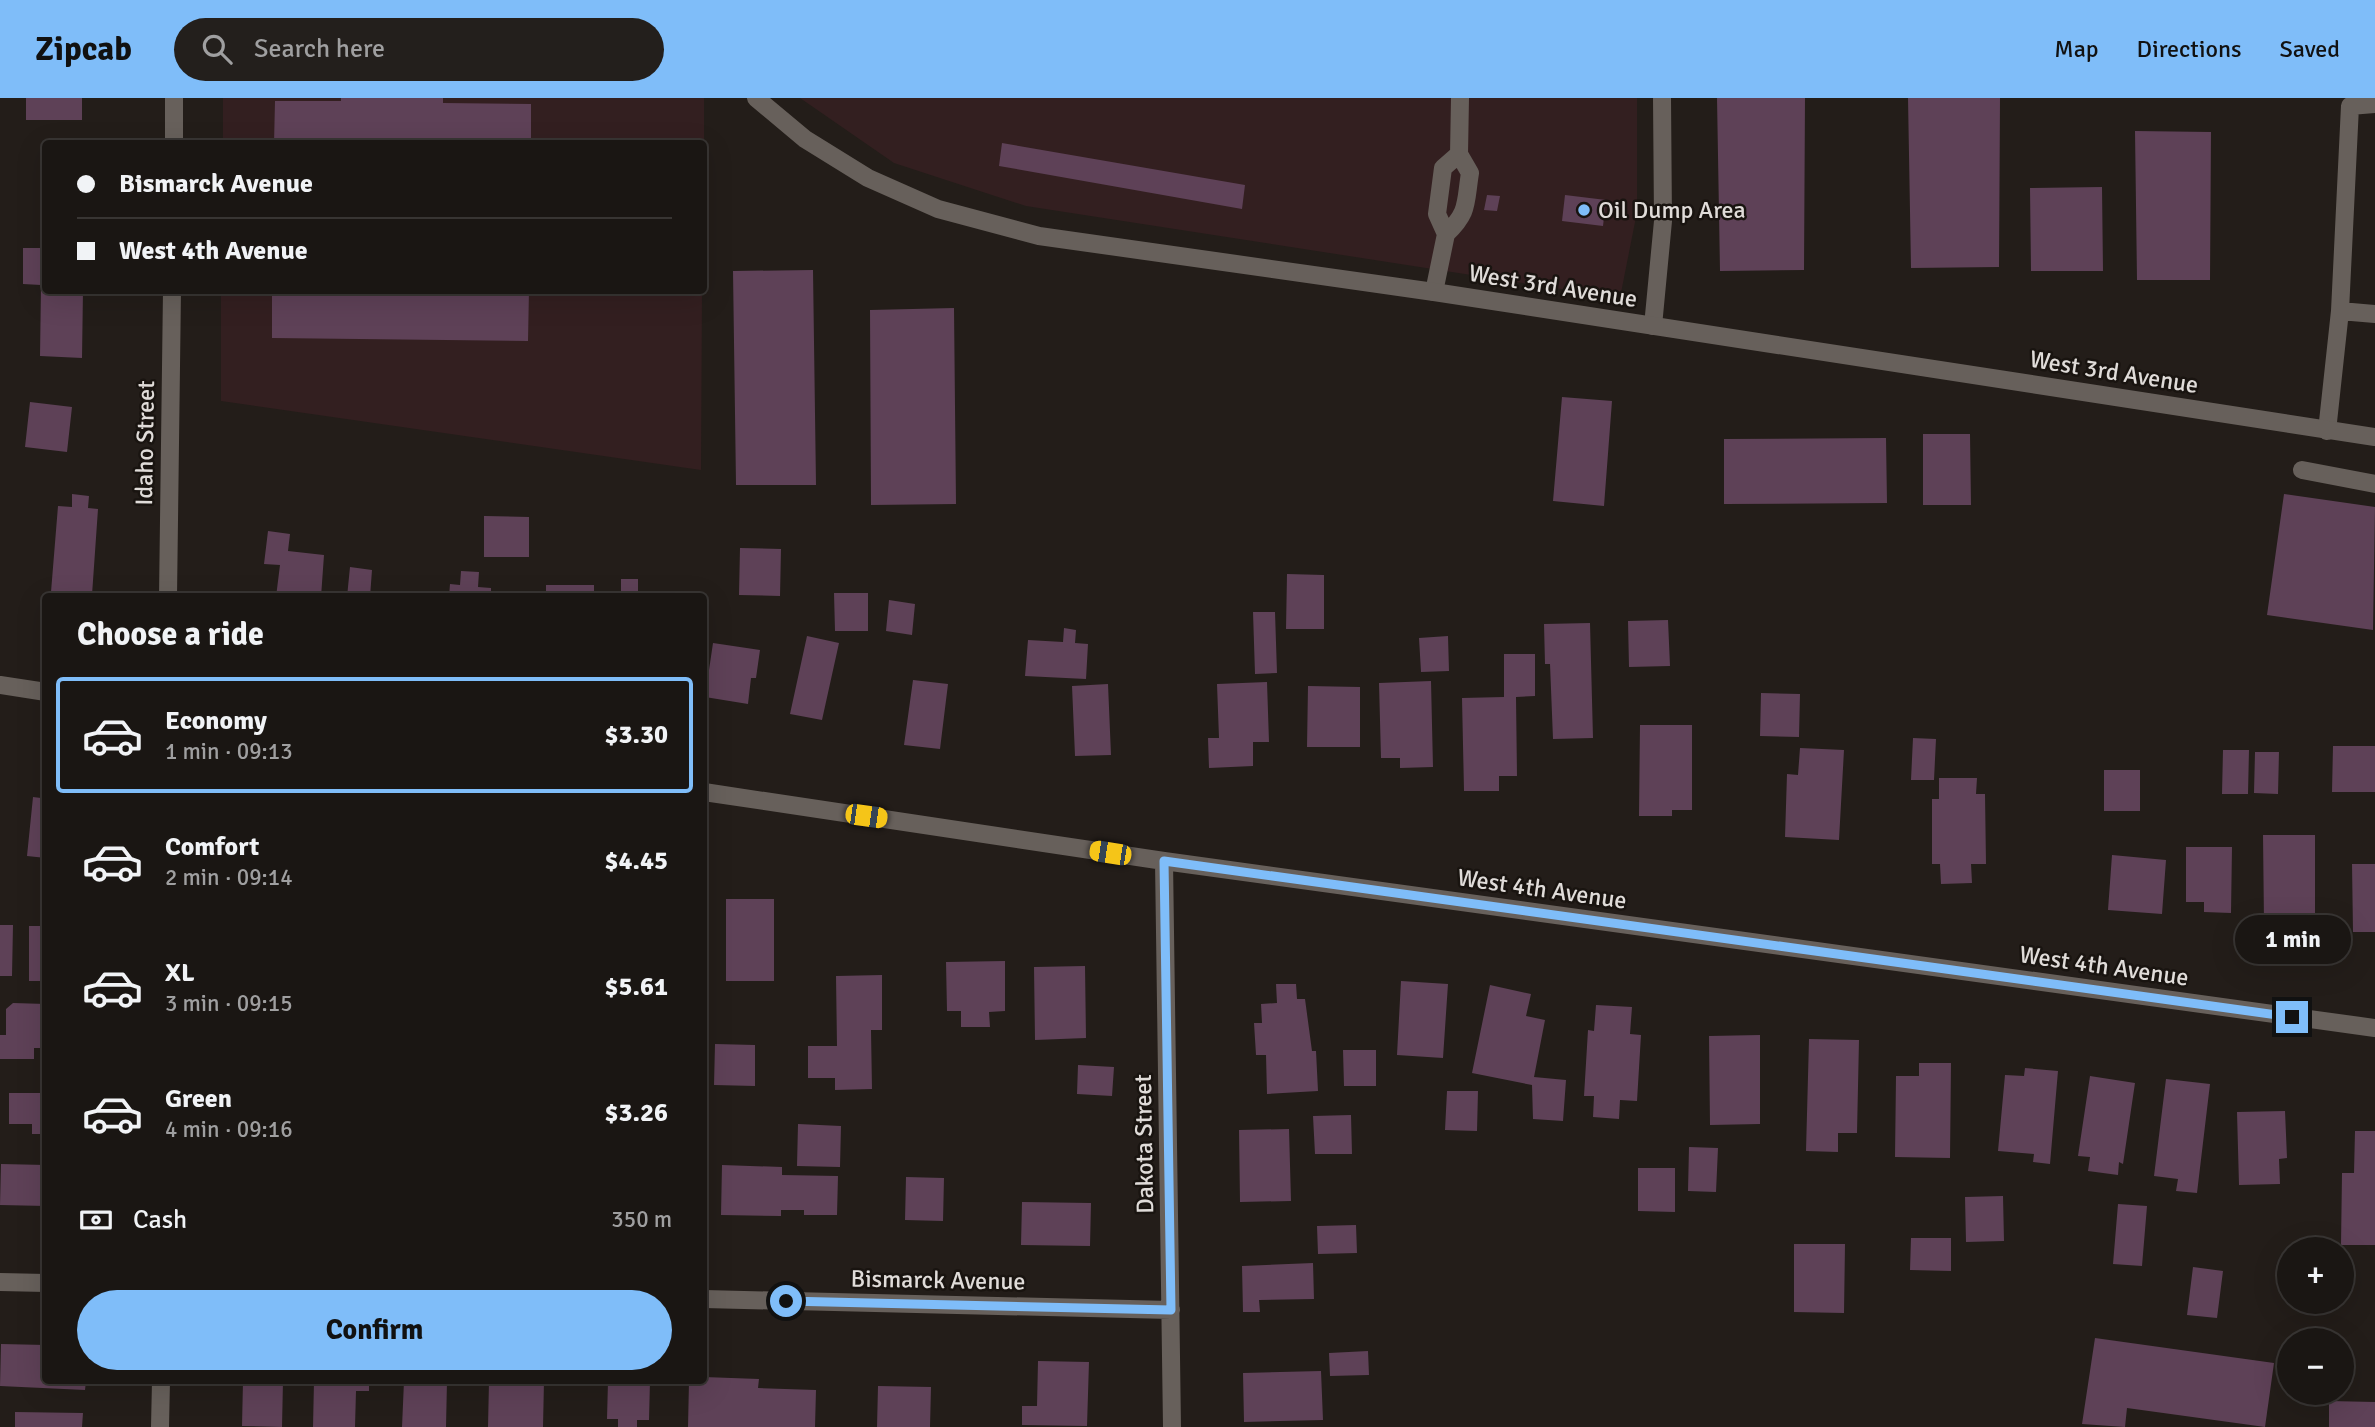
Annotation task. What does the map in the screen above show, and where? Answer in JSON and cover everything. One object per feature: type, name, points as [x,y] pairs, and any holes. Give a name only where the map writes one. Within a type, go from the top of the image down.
[{"type":"street","points":[[174,98],[174,140]]},
{"type":"street","name":"West 3rd Avenue","points":[[756,98],[805,139],[868,178],[938,209],[1039,236],[1434,292],[2375,437]]},
{"type":"street","points":[[1434,292],[1446,234],[1462,218],[1470,173],[1459,154],[1460,98]]},
{"type":"street","points":[[1653,326],[1663,221],[1662,98]]},
{"type":"street","points":[[2327,431],[2340,311],[2350,106],[2375,104]]},
{"type":"street","points":[[1446,234],[1437,214],[1443,168],[1459,154]]},
{"type":"street","name":"Idaho Street","points":[[168,593],[172,294]]},
{"type":"street","points":[[2340,311],[2375,314]]},
{"type":"street","points":[[2302,470],[2375,484]]},
{"type":"street","points":[[0,685],[42,691]]},
{"type":"street","name":"West 4th Avenue","points":[[707,792],[1164,861],[2375,1028]]},
{"type":"street","name":"Dakota Street","points":[[1164,861],[1172,1427]]},
{"type":"street","points":[[0,1282],[42,1283]]},
{"type":"street","name":"Bismarck Avenue","points":[[707,1299],[1171,1310]]},
{"type":"street","points":[[160,1427],[161,1384]]},
{"type":"shaded area","points":[[223,98],[704,98],[704,140],[223,140]]},
{"type":"shaded area","points":[[800,98],[1637,98],[1637,212],[1620,298],[1026,206],[894,163]]},
{"type":"shaded area","points":[[221,294],[702,294],[701,470],[221,401]]},
{"type":"building","points":[[26,98],[82,98],[82,120],[26,120]]},
{"type":"building","points":[[341,98],[443,98],[443,103],[531,104],[531,140],[274,140],[275,101],[341,101]]},
{"type":"building","points":[[1717,98],[1805,98],[1804,270],[1720,271]]},
{"type":"building","points":[[1908,98],[2000,98],[1999,267],[1911,268]]},
{"type":"building","points":[[2135,131],[2211,132],[2210,280],[2137,280]]},
{"type":"building","points":[[1002,143],[1245,185],[1242,209],[999,166]]},
{"type":"building","points":[[2102,187],[2103,271],[2031,271],[2030,188]]},
{"type":"building","points":[[1487,195],[1500,196],[1497,211],[1484,210]]},
{"type":"building","name":"Oil Dump Area","points":[[1565,195],[1606,200],[1603,226],[1562,221]]},
{"type":"building","points":[[23,248],[42,248],[42,294],[83,294],[82,358],[40,356],[41,285],[23,284]]},
{"type":"building","points":[[813,270],[816,485],[736,485],[733,271]]},
{"type":"building","points":[[272,294],[529,294],[528,341],[272,338]]},
{"type":"building","points":[[954,308],[956,504],[871,505],[870,310]]},
{"type":"building","points":[[1562,397],[1612,401],[1604,506],[1553,501]]},
{"type":"building","points":[[30,402],[72,407],[67,452],[25,447]]},
{"type":"building","points":[[1923,434],[1970,434],[1971,505],[1923,505]]},
{"type":"building","points":[[1886,438],[1887,503],[1724,504],[1724,439]]},
{"type":"building","points":[[72,494],[89,496],[88,508],[98,509],[92,593],[51,592],[58,506],[72,507]]},
{"type":"building","points":[[2284,494],[2375,507],[2373,630],[2267,615]]},
{"type":"building","points":[[484,516],[529,517],[529,557],[484,557]]},
{"type":"building","points":[[268,531],[290,534],[288,551],[324,555],[321,593],[276,593],[280,565],[264,564]]},
{"type":"building","points":[[740,548],[781,549],[780,596],[739,595]]},
{"type":"building","points":[[350,567],[372,570],[370,593],[347,593]]},
{"type":"building","points":[[461,571],[479,572],[478,587],[491,588],[491,593],[449,593],[450,584],[460,585]]},
{"type":"building","points":[[1287,574],[1324,575],[1324,629],[1286,629]]},
{"type":"building","points":[[621,579],[638,579],[638,592],[621,592]]},
{"type":"building","points":[[546,585],[594,585],[594,593],[546,593]]},
{"type":"building","points":[[834,593],[868,593],[868,631],[835,631]]},
{"type":"building","points":[[889,600],[915,604],[912,635],[886,631]]},
{"type":"building","points":[[1253,612],[1275,612],[1277,673],[1255,674]]},
{"type":"building","points":[[1668,620],[1670,666],[1629,667],[1628,621]]},
{"type":"building","points":[[1590,623],[1593,738],[1553,739],[1550,664],[1545,664],[1544,624]]},
{"type":"building","points":[[1064,628],[1076,630],[1075,643],[1088,644],[1086,679],[1025,676],[1028,640],[1063,642]]},
{"type":"building","points":[[807,636],[839,643],[822,720],[790,714]]},
{"type":"building","points":[[1448,636],[1449,671],[1421,672],[1419,638]]},
{"type":"building","points":[[713,643],[760,650],[756,678],[751,678],[748,704],[707,697]]},
{"type":"building","points":[[1504,654],[1535,654],[1535,696],[1516,697],[1517,776],[1499,776],[1499,791],[1464,791],[1462,698],[1504,697]]},
{"type":"building","points":[[913,680],[948,684],[940,749],[904,745]]},
{"type":"building","points":[[1431,681],[1433,767],[1400,768],[1400,758],[1381,758],[1379,683]]},
{"type":"building","points":[[1267,682],[1269,742],[1253,742],[1253,766],[1209,768],[1208,738],[1219,738],[1217,684]]},
{"type":"building","points":[[1108,684],[1111,755],[1075,756],[1072,686]]},
{"type":"building","points":[[1308,686],[1360,687],[1360,747],[1307,747]]},
{"type":"building","points":[[1761,693],[1800,694],[1799,737],[1760,736]]},
{"type":"building","points":[[1640,725],[1692,725],[1692,810],[1672,810],[1672,816],[1639,816]]},
{"type":"building","points":[[1913,738],[1936,739],[1934,780],[1911,780]]},
{"type":"building","points":[[2333,746],[2375,746],[2375,792],[2332,792]]},
{"type":"building","points":[[1800,748],[1844,750],[1839,840],[1785,837],[1787,774],[1798,775]]},
{"type":"building","points":[[2223,750],[2249,750],[2248,794],[2222,794]]},
{"type":"building","points":[[2255,752],[2279,752],[2278,794],[2254,793]]},
{"type":"building","points":[[2104,770],[2140,770],[2140,811],[2104,811]]},
{"type":"building","points":[[1939,778],[1977,778],[1976,794],[1985,794],[1986,864],[1971,864],[1972,883],[1941,884],[1940,864],[1932,864],[1932,799],[1939,799]]},
{"type":"building","points":[[42,787],[42,858],[27,856],[33,797],[41,798]]},
{"type":"building","points":[[2263,835],[2315,835],[2315,923],[2264,923]]},
{"type":"building","points":[[2186,847],[2232,847],[2231,913],[2204,912],[2204,902],[2186,902]]},
{"type":"building","points":[[2112,855],[2166,860],[2162,914],[2108,910]]},
{"type":"building","points":[[2352,864],[2375,864],[2375,932],[2353,932]]},
{"type":"building","points":[[726,899],[774,899],[774,981],[726,981]]},
{"type":"building","points":[[0,925],[13,925],[12,976],[0,976]]},
{"type":"building","points":[[29,926],[42,926],[42,981],[29,981]]},
{"type":"building","points":[[1005,961],[1005,1011],[989,1012],[990,1027],[961,1027],[961,1011],[947,1011],[946,962]]},
{"type":"building","points":[[1085,966],[1086,1038],[1035,1040],[1034,967]]},
{"type":"building","points":[[882,975],[882,1030],[871,1030],[872,1089],[835,1090],[835,1078],[808,1078],[808,1046],[837,1046],[836,976]]},
{"type":"building","points":[[1401,981],[1448,984],[1443,1058],[1397,1055]]},
{"type":"building","points":[[1276,984],[1296,984],[1297,999],[1305,999],[1312,1051],[1316,1051],[1318,1091],[1267,1094],[1266,1055],[1256,1055],[1254,1023],[1262,1023],[1261,1004],[1277,1003]]},
{"type":"building","points":[[1490,985],[1531,994],[1526,1016],[1545,1020],[1534,1077],[1566,1080],[1563,1121],[1533,1119],[1532,1085],[1472,1073]]},
{"type":"building","points":[[13,1003],[42,1004],[42,1048],[34,1048],[34,1059],[0,1059],[0,1035],[6,1035],[6,1009]]},
{"type":"building","points":[[1596,1005],[1632,1007],[1630,1034],[1641,1035],[1637,1101],[1620,1100],[1619,1119],[1593,1117],[1594,1096],[1584,1096],[1588,1030],[1594,1031]]},
{"type":"building","points":[[707,1009],[709,1009],[707,1050]]},
{"type":"building","points":[[1760,1035],[1760,1124],[1710,1125],[1709,1036]]},
{"type":"building","points":[[1809,1039],[1859,1040],[1857,1133],[1838,1133],[1838,1152],[1806,1151]]},
{"type":"building","points":[[715,1044],[755,1045],[755,1086],[714,1085]]},
{"type":"building","points":[[1343,1050],[1376,1050],[1376,1086],[1344,1086]]},
{"type":"building","points":[[1919,1063],[1951,1063],[1950,1158],[1895,1157],[1896,1076],[1919,1076]]},
{"type":"building","points":[[1078,1065],[1114,1067],[1112,1096],[1077,1094]]},
{"type":"building","points":[[2025,1068],[2058,1071],[2050,1164],[2033,1162],[2034,1154],[1998,1151],[2005,1075],[2024,1076]]},
{"type":"building","points":[[2090,1076],[2135,1083],[2123,1164],[2119,1162],[2118,1175],[2088,1171],[2090,1157],[2078,1156]]},
{"type":"building","points":[[2166,1079],[2210,1084],[2197,1193],[2176,1191],[2178,1179],[2154,1176]]},
{"type":"building","points":[[1447,1091],[1478,1091],[1477,1131],[1445,1130]]},
{"type":"building","points":[[9,1093],[42,1093],[42,1134],[32,1134],[32,1124],[9,1124]]},
{"type":"building","points":[[2285,1111],[2287,1158],[2279,1159],[2280,1184],[2239,1185],[2237,1112]]},
{"type":"building","points":[[1351,1115],[1352,1154],[1315,1154],[1313,1116]]},
{"type":"building","points":[[798,1124],[841,1126],[840,1167],[797,1166]]},
{"type":"building","points":[[1289,1129],[1291,1201],[1240,1202],[1239,1130]]},
{"type":"building","points":[[2355,1131],[2375,1131],[2375,1245],[2354,1245],[2354,1237],[2341,1237],[2342,1173],[2354,1173]]},
{"type":"building","points":[[1689,1147],[1718,1148],[1716,1192],[1688,1191]]},
{"type":"building","points":[[1,1164],[42,1165],[42,1206],[0,1205]]},
{"type":"building","points":[[722,1165],[782,1167],[782,1175],[838,1176],[837,1215],[804,1215],[804,1210],[781,1210],[781,1216],[721,1215]]},
{"type":"building","points":[[1638,1168],[1675,1168],[1675,1212],[1638,1211]]},
{"type":"building","points":[[906,1177],[944,1178],[943,1221],[905,1220]]},
{"type":"building","points":[[2003,1196],[2004,1241],[1966,1242],[1965,1197]]},
{"type":"building","points":[[1022,1202],[1091,1203],[1090,1246],[1021,1245]]},
{"type":"building","points":[[2118,1204],[2147,1206],[2142,1266],[2113,1264]]},
{"type":"building","points":[[1356,1225],[1357,1253],[1318,1254],[1317,1226]]},
{"type":"building","points":[[1911,1238],[1951,1238],[1951,1271],[1910,1270]]},
{"type":"building","points":[[1794,1244],[1845,1244],[1844,1313],[1794,1312]]},
{"type":"building","points":[[1313,1263],[1314,1299],[1259,1300],[1260,1312],[1243,1312],[1242,1266]]},
{"type":"building","points":[[2193,1267],[2223,1271],[2217,1318],[2187,1315]]},
{"type":"building","points":[[2095,1338],[2274,1363],[2265,1427],[2127,1408],[2125,1427],[2082,1424]]},
{"type":"building","points":[[1,1344],[42,1345],[42,1384],[86,1384],[85,1390],[0,1386]]},
{"type":"building","points":[[1368,1351],[1369,1375],[1330,1376],[1329,1353]]},
{"type":"building","points":[[1038,1361],[1089,1362],[1087,1426],[1022,1425],[1022,1406],[1037,1406]]},
{"type":"building","points":[[1321,1371],[1323,1420],[1244,1422],[1243,1373]]},
{"type":"building","points":[[707,1377],[759,1379],[758,1388],[816,1390],[815,1427],[688,1427],[689,1384],[707,1384]]},
{"type":"building","points":[[243,1384],[283,1384],[282,1427],[242,1426]]},
{"type":"building","points":[[314,1384],[369,1384],[369,1391],[356,1391],[355,1427],[313,1427]]},
{"type":"building","points":[[404,1384],[447,1384],[446,1427],[402,1427]]},
{"type":"building","points":[[489,1384],[544,1384],[543,1427],[488,1427]]},
{"type":"building","points":[[608,1384],[650,1384],[649,1420],[637,1420],[637,1427],[618,1427],[618,1419],[607,1419]]},
{"type":"building","points":[[878,1386],[931,1387],[930,1427],[877,1427]]},
{"type":"building","points":[[2375,1402],[2375,1427],[2329,1427],[2329,1405]]},
{"type":"building","points":[[15,1412],[83,1413],[82,1427],[15,1427]]},
{"type":"place","name":"Oil Dump Area","points":[[1584,210]]},
{"type":"route","points":[[786,1301],[1171,1310],[1164,861],[2292,1017]]}]
